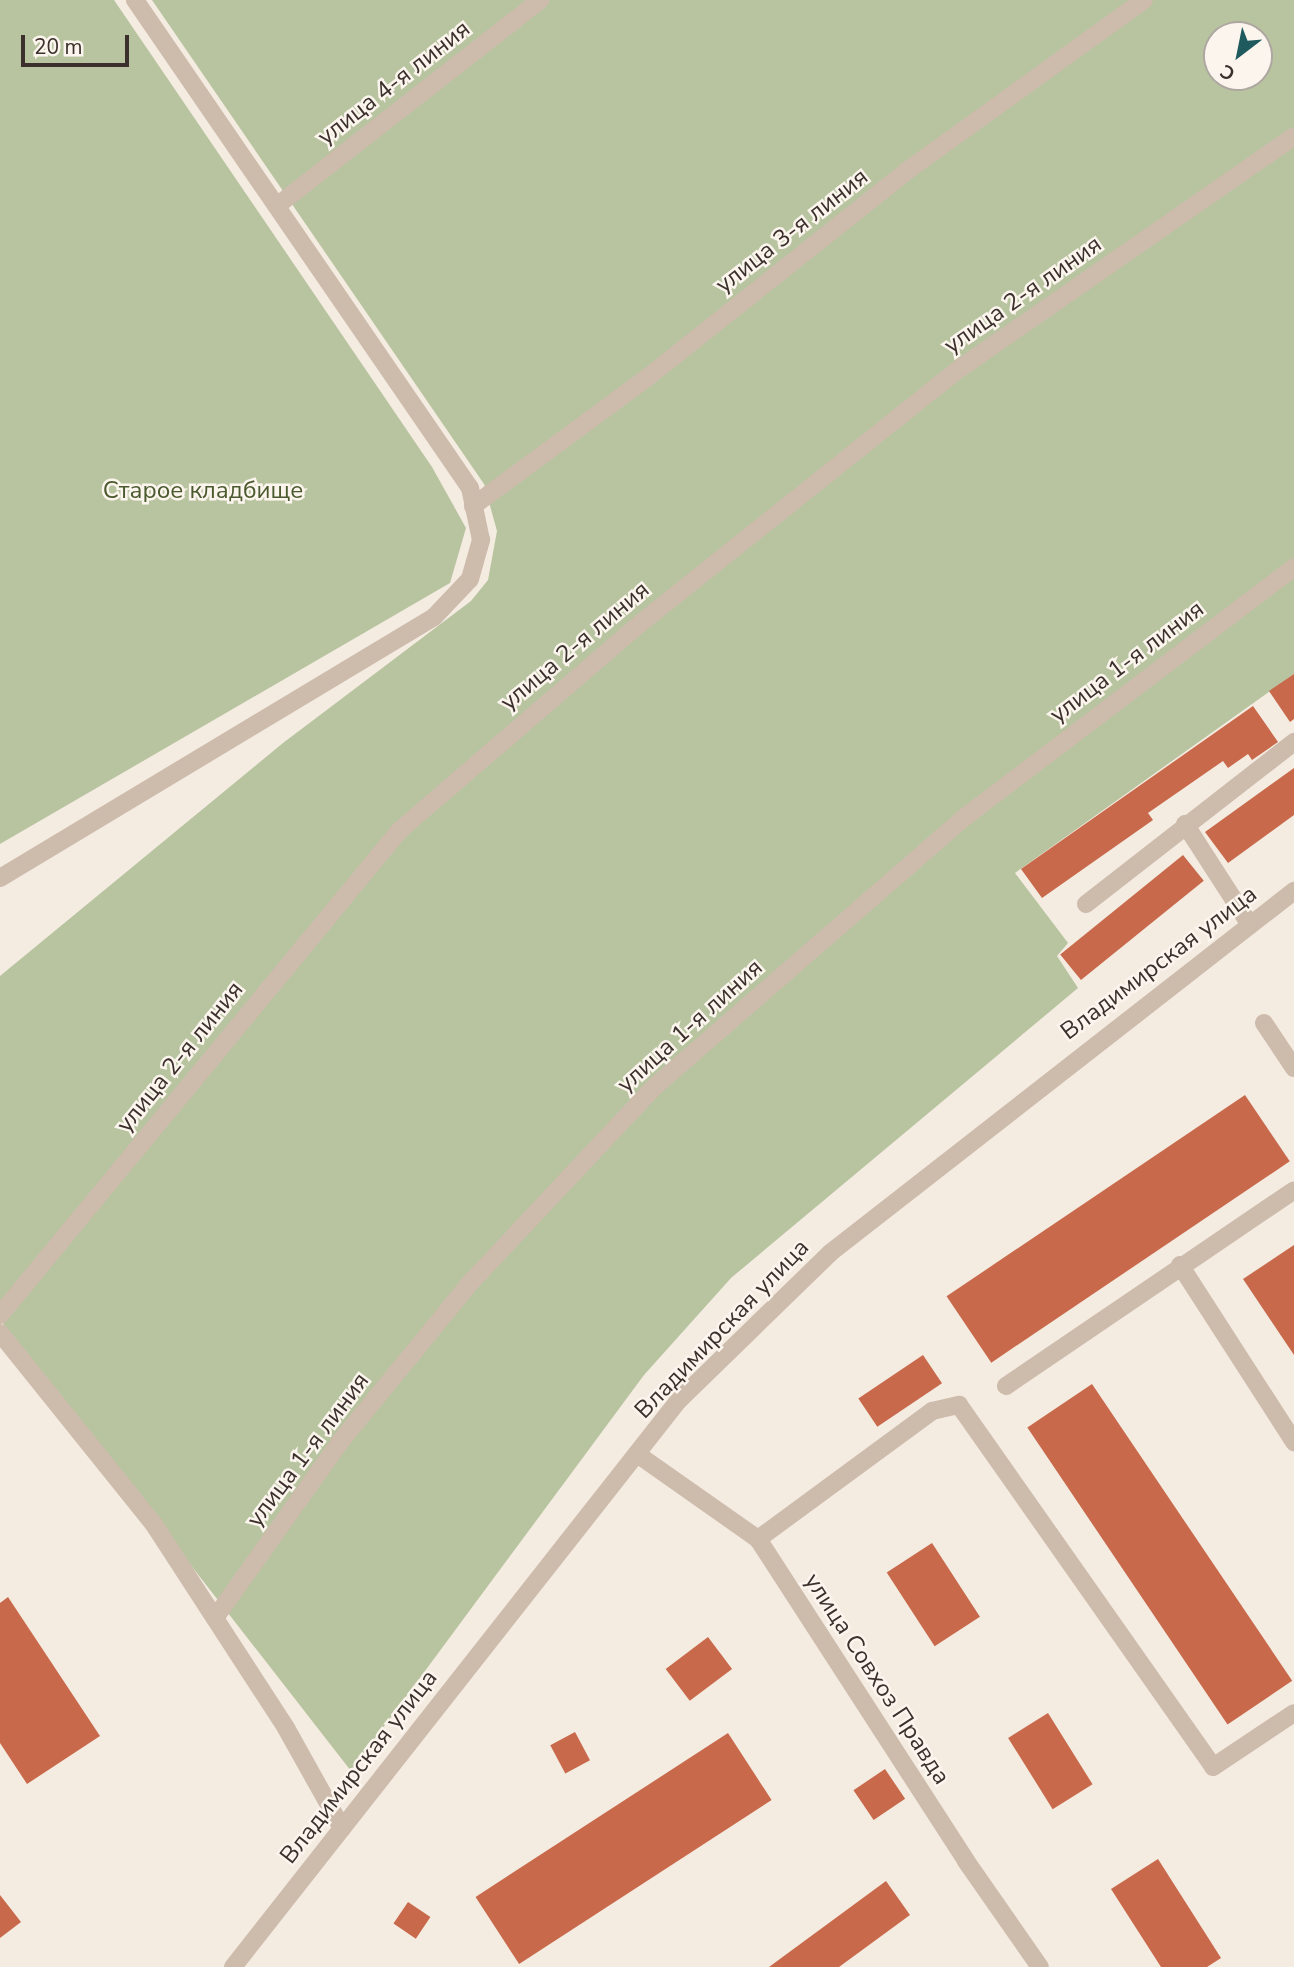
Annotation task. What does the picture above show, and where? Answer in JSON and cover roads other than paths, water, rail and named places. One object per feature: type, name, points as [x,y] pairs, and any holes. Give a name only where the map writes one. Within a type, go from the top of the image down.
[{"type":"street","points":[[0,878],[434,617],[470,579],[481,540],[470,488],[135,0]]},
{"type":"street","name":"улица 4-я линия","points":[[278,205],[540,0]]},
{"type":"street","name":"улица 3-я линия","points":[[473,506],[648,377],[911,168],[1144,0]]},
{"type":"street","name":"улица 2-я линия","points":[[0,1315],[400,830],[642,622],[962,367],[1294,136]]},
{"type":"street","name":"улица 1-я линия","points":[[215,1618],[340,1442],[446,1313],[652,1089],[965,817],[1294,567]]},
{"type":"street","points":[[1086,904],[1185,824],[1294,742]]},
{"type":"street","points":[[1185,824],[1250,925]]},
{"type":"street","name":"Владимирская улица","points":[[233,1967],[678,1401],[830,1253],[1294,891]]},
{"type":"street","points":[[1264,1023],[1294,1068]]},
{"type":"street","points":[[1006,1386],[1180,1265],[1294,1191]]},
{"type":"street","points":[[1180,1265],[1294,1442]]},
{"type":"street","points":[[0,1333],[153,1523],[286,1728],[342,1828]]},
{"type":"street","points":[[758,1539],[932,1411],[959,1405],[1213,1767],[1294,1713]]},
{"type":"street","name":"улица Совхоз Правда","points":[[637,1454],[758,1539],[966,1861],[1040,1967]]},
{"type":"park label","name":"Старое кладбище","points":[[203,491]]}]
